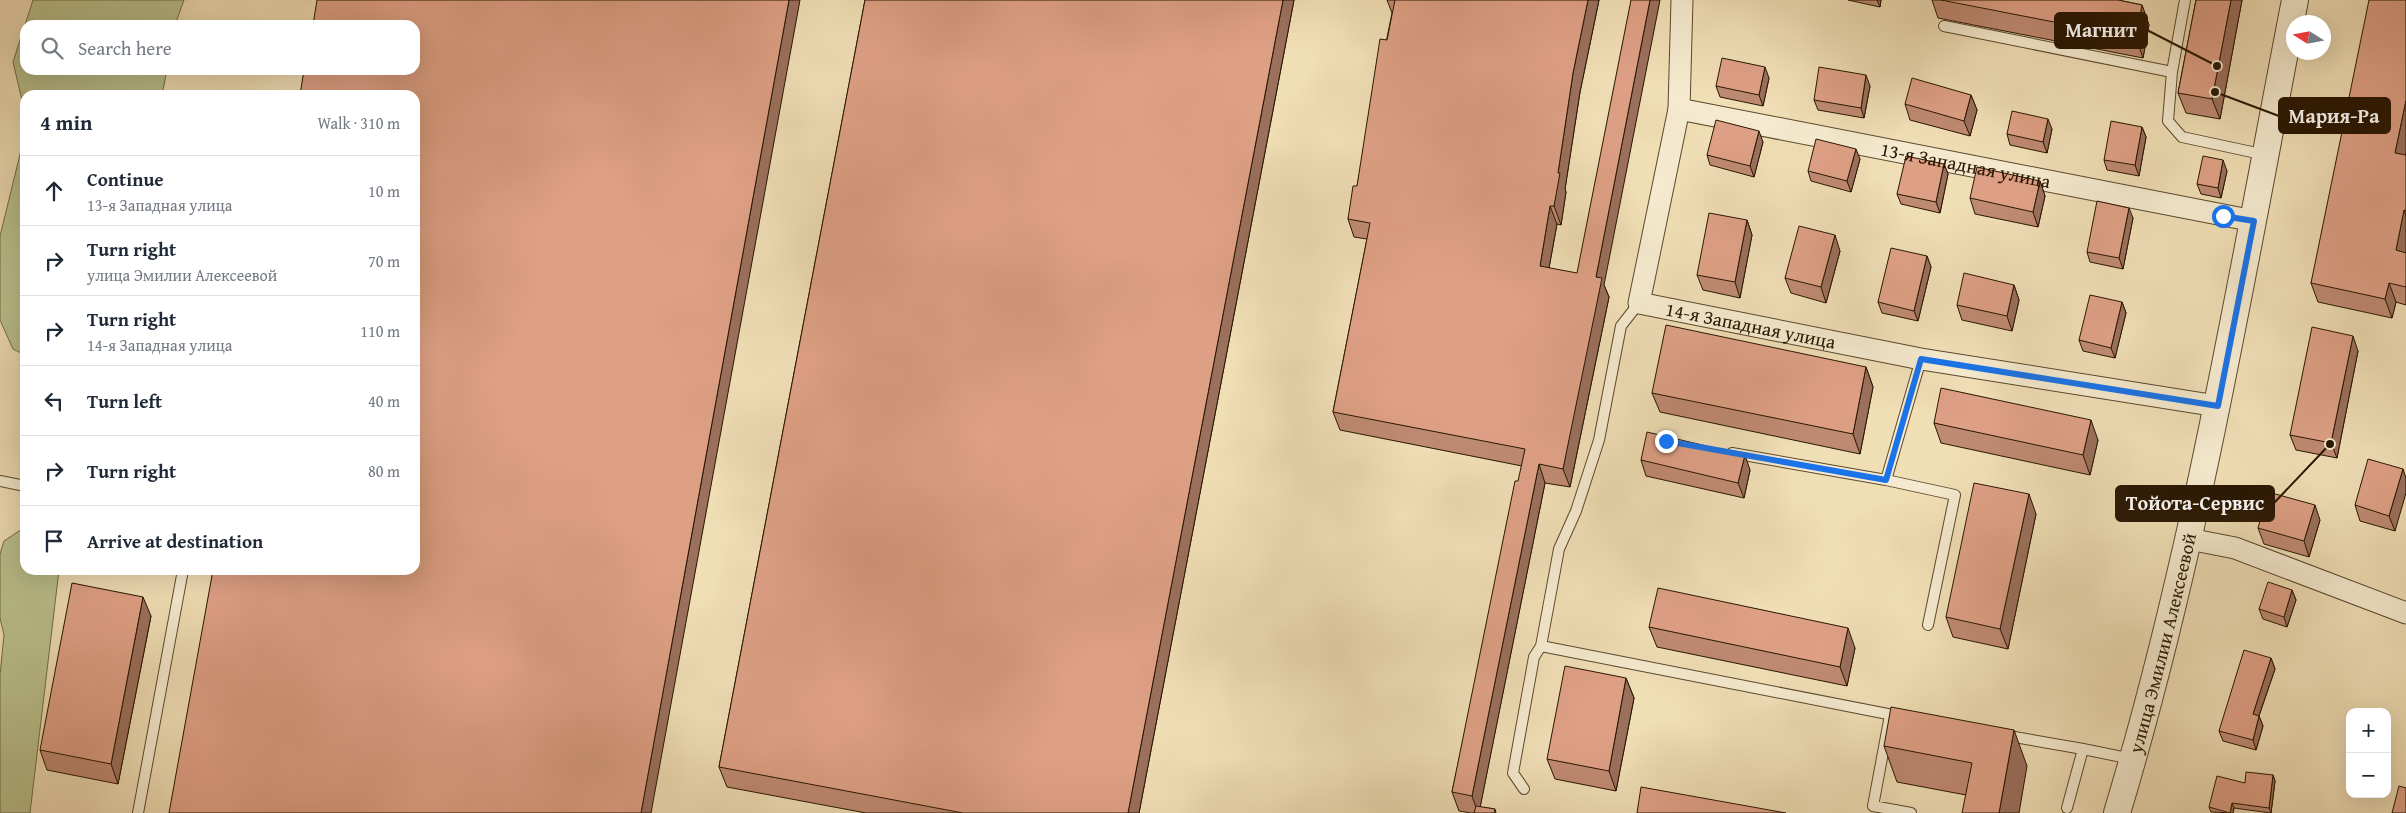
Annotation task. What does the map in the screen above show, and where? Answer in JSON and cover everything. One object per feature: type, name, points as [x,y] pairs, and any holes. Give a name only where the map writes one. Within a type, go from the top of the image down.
[{"type":"street","points":[[1640,303],[1679,109],[1682,0]]},
{"type":"street","name":"улица Эмилии Алексеевой","points":[[2116,813],[2133,760],[2189,539],[2218,406],[2296,0]]},
{"type":"street","name":"13-я Западная улица","points":[[1679,109],[2254,221]]},
{"type":"street","name":"14-я Западная улица","points":[[1640,303],[1921,359],[2218,406]]},
{"type":"street","points":[[2189,539],[2235,548],[2406,612]]},
{"type":"lane","points":[[2185,0],[2172,72],[2168,121],[2182,136],[2267,155]]},
{"type":"lane","points":[[1944,26],[2172,72]]},
{"type":"lane","name":"14-я Западная улица","points":[[1524,789],[1513,774],[1534,658],[1541,646],[1559,548],[1576,511],[1599,440],[1621,326],[1640,303]]},
{"type":"lane","points":[[1886,480],[1921,359]]},
{"type":"lane","points":[[1723,451],[1886,480],[1955,495],[1928,625]]},
{"type":"lane","points":[[0,481],[20,485]]},
{"type":"lane","points":[[138,813],[182,575]]},
{"type":"lane","points":[[1541,646],[1909,718]]},
{"type":"lane","points":[[1890,715],[1872,806],[1911,813]]},
{"type":"lane","points":[[1996,734],[2084,749],[2133,760]]},
{"type":"lane","points":[[2068,808],[2084,749]]},
{"type":"green space","points":[[33,0],[184,0],[177,20],[27,20]]},
{"type":"green space","points":[[20,40],[20,75],[166,75],[163,90],[20,90],[20,92],[13,62]]},
{"type":"green space","points":[[20,154],[20,352],[13,349],[0,320],[0,236]]},
{"type":"green space","points":[[20,530],[20,575],[58,575],[30,813],[0,813],[0,675],[4,635],[0,618],[0,554],[4,541]]},
{"type":"building","points":[[317,0],[789,0],[641,813],[169,813],[212,575],[420,575],[420,90],[301,90],[303,75],[420,75],[420,20],[314,20]]},
{"type":"building","points":[[865,0],[1283,0],[1128,813],[963,813],[719,767]]},
{"type":"building","points":[[1395,0],[1588,0],[1573,73],[1558,173],[1560,173],[1554,206],[1550,206],[1540,266],[1577,273],[1631,0],[1650,0],[1596,277],[1602,278],[1563,469],[1539,464],[1472,796],[1452,792],[1515,481],[1518,481],[1525,449],[1333,412],[1370,223],[1348,219],[1353,186],[1357,186],[1380,39],[1387,40]]},
{"type":"building","points":[[1941,0],[2118,0],[2142,5],[2136,38]]},
{"type":"building","points":[[2196,0],[2231,0],[2212,99],[2178,93]]},
{"type":"building","points":[[2369,0],[2406,0],[2406,100],[2395,153],[2406,155],[2406,211],[2404,210],[2396,250],[2406,253],[2406,287],[2389,283],[2385,299],[2311,283]]},
{"type":"building","points":[[1722,58],[1765,67],[1759,95],[1716,86]]},
{"type":"building","points":[[1819,67],[1866,75],[1861,108],[1814,100]]},
{"type":"building","points":[[1912,78],[1971,95],[1964,121],[1905,104]]},
{"type":"building","points":[[2012,111],[2048,119],[2043,142],[2007,134]]},
{"type":"building","points":[[1716,120],[1759,131],[1750,166],[1707,155]]},
{"type":"building","points":[[2111,121],[2142,127],[2135,165],[2104,160]]},
{"type":"building","points":[[1816,139],[1856,149],[1847,181],[1808,171]]},
{"type":"building","points":[[1906,156],[1944,164],[1936,202],[1897,194]]},
{"type":"building","points":[[2203,156],[2223,160],[2218,188],[2197,184]]},
{"type":"building","points":[[1977,167],[2040,181],[2033,212],[1970,198]]},
{"type":"building","points":[[2097,201],[2129,208],[2119,258],[2087,252]]},
{"type":"building","points":[[1709,213],[1747,220],[1735,282],[1697,275]]},
{"type":"building","points":[[1799,226],[1835,235],[1821,287],[1785,278]]},
{"type":"building","points":[[1891,248],[1927,256],[1914,311],[1878,302]]},
{"type":"building","points":[[1964,273],[2014,285],[2007,316],[1957,305]]},
{"type":"building","points":[[2090,295],[2122,302],[2111,348],[2079,340]]},
{"type":"building","points":[[1666,325],[1866,367],[1853,434],[1652,393]]},
{"type":"building","points":[[2312,327],[2353,336],[2331,443],[2290,435]]},
{"type":"building","points":[[1941,388],[2091,420],[2083,455],[1934,423]]},
{"type":"building","points":[[1647,432],[1745,455],[1738,483],[1641,460]]},
{"type":"building","points":[[2368,459],[2403,469],[2389,516],[2355,505]]},
{"type":"building","points":[[1974,483],[2029,494],[2000,629],[1946,617]]},
{"type":"building","points":[[2268,492],[2315,505],[2304,541],[2258,528]]},
{"type":"building","points":[[2268,582],[2292,590],[2284,617],[2259,609]]},
{"type":"building","points":[[72,583],[143,597],[111,764],[40,750]]},
{"type":"building","points":[[1658,588],[1848,628],[1840,667],[1649,627]]},
{"type":"building","points":[[2244,650],[2271,658],[2253,714],[2259,716],[2253,740],[2219,731]]},
{"type":"building","points":[[1565,666],[1626,678],[1609,771],[1547,759]]},
{"type":"building","points":[[1891,707],[2014,730],[1999,813],[1962,813],[1972,763],[1884,746]]},
{"type":"building","points":[[2246,772],[2273,775],[2269,808],[2232,803],[2230,813],[2209,807],[2217,776],[2245,783]]},
{"type":"building","points":[[2399,786],[2406,788],[2406,813],[2392,813]]},
{"type":"building","points":[[1641,787],[1786,813],[1637,813]]},
{"type":"building","points":[[1476,806],[1495,809],[1494,813],[1474,813]]},
{"type":"place","name":"Магнит","points":[[2217,66]]},
{"type":"place","name":"Мария-Ра","points":[[2215,92]]},
{"type":"place","name":"Тойота-Сервис","points":[[2330,444]]},
{"type":"route","points":[[1666,441],[1886,480],[1921,359],[2218,406],[2254,221],[2223,216]]}]
